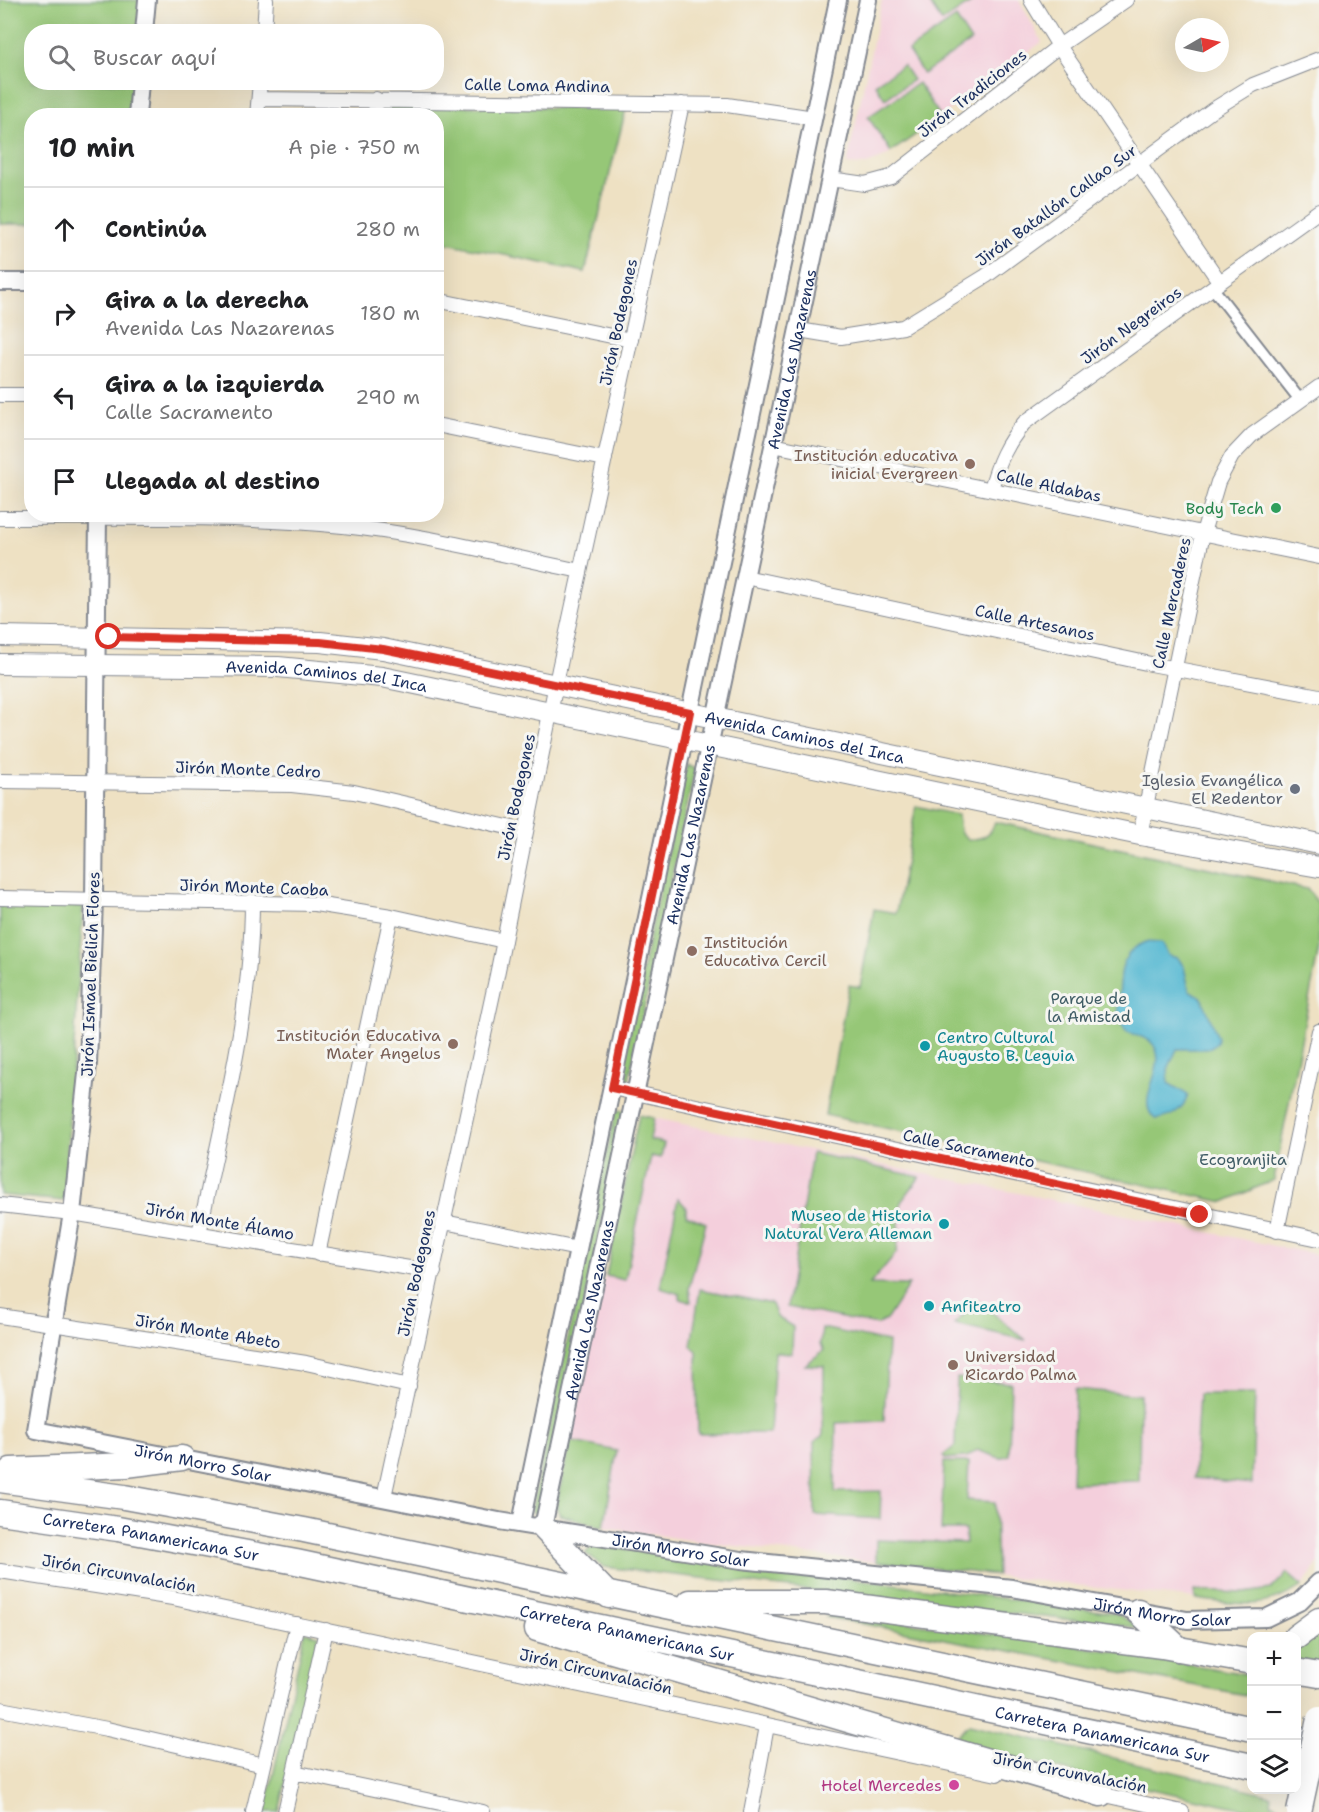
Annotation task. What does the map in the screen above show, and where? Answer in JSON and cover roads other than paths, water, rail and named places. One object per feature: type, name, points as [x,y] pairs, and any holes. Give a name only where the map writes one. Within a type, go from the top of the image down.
[{"type":"highway","points":[[0,1470],[126,1465],[182,1458]]},
{"type":"highway","name":"Carretera Panamericana Sur","points":[[0,1480],[124,1497],[303,1530],[1247,1728]]},
{"type":"highway","name":"Carretera Panamericana Sur","points":[[0,1512],[118,1529],[274,1558],[1247,1765]]},
{"type":"highway","points":[[532,1525],[609,1596]]},
{"type":"highway","points":[[427,1592],[583,1644],[1101,1794]]},
{"type":"highway","points":[[640,1602],[826,1602],[1244,1657]]},
{"type":"highway","points":[[1138,1611],[1179,1649]]},
{"type":"highway","points":[[1301,1633],[1319,1620]]},
{"type":"highway","points":[[1301,1672],[1319,1676]]},
{"type":"highway","points":[[1299,1812],[1319,1719]]},
{"type":"highway","points":[[1301,1739],[1319,1742]]},
{"type":"highway","points":[[1301,1776],[1319,1780]]},
{"type":"main road","name":"Avenida Caminos del Inca","points":[[0,636],[320,642],[383,649],[1319,844]]},
{"type":"main road","name":"Avenida Caminos del Inca","points":[[0,664],[327,670],[382,677],[549,714],[710,744],[1140,835],[1319,867]]},
{"type":"street","points":[[145,24],[147,0]]},
{"type":"street","points":[[264,24],[266,0]]},
{"type":"street","points":[[839,0],[867,3]]},
{"type":"street","name":"Avenida Las Nazarenas","points":[[532,1525],[578,1249],[839,0]]},
{"type":"street","points":[[1031,0],[1215,284],[1300,400]]},
{"type":"street","name":"Jirón Tradiciones","points":[[830,179],[865,184],[891,177],[1059,46],[1126,0]]},
{"type":"street","name":"Avenida Las Nazarenas","points":[[532,1525],[636,1093],[867,3]]},
{"type":"street","name":"Jirón Batallón Callao Sur","points":[[799,330],[841,337],[903,327],[986,276],[1214,109],[1253,85],[1295,66],[1319,59]]},
{"type":"street","points":[[138,108],[139,90]]},
{"type":"street","points":[[258,108],[260,90]]},
{"type":"street","name":"Calle Loma Andina","points":[[259,99],[727,105],[814,118]]},
{"type":"street","points":[[375,108],[376,99]]},
{"type":"street","name":"Jirón Bodegones","points":[[384,1497],[504,941],[549,714],[682,104]]},
{"type":"street","name":"Jirón Negreiros","points":[[991,489],[1000,458],[1011,438],[1024,423],[1319,211]]},
{"type":"street","points":[[0,282],[24,282]]},
{"type":"street","points":[[444,302],[631,340]]},
{"type":"street","name":"Calle Mercaderes","points":[[1140,835],[1203,533],[1218,482],[1232,456],[1252,435],[1319,387]]},
{"type":"street","points":[[0,395],[24,395]]},
{"type":"street","points":[[444,427],[605,459]]},
{"type":"street","name":"Calle Aldabas","points":[[773,445],[1319,557]]},
{"type":"street","points":[[0,518],[24,518]]},
{"type":"street","name":"Jirón Ismael Bielich Flores","points":[[36,1430],[52,1322],[72,1213],[88,1064],[94,900],[97,522]]},
{"type":"street","points":[[290,522],[344,526],[418,537],[580,572]]},
{"type":"street","name":"Calle Artesanos","points":[[745,577],[1174,669],[1319,696]]},
{"type":"street","name":"Jirón Monte Cedro","points":[[0,781],[292,785],[354,792],[525,831]]},
{"type":"street","name":"Jirón Monte Caoba","points":[[0,898],[315,904],[391,916],[504,941]]},
{"type":"street","points":[[199,1234],[246,999],[252,946],[252,901]]},
{"type":"street","points":[[318,1254],[391,916]]},
{"type":"street","points":[[1277,1231],[1319,1032]]},
{"type":"street","name":"Calle Sacramento","points":[[612,1088],[1319,1239]]},
{"type":"street","name":"Jirón Monte Álamo","points":[[0,1205],[72,1213],[434,1272]]},
{"type":"street","points":[[444,1222],[578,1249]]},
{"type":"street","name":"Jirón Monte Abeto","points":[[0,1316],[52,1322],[306,1363],[409,1386]]},
{"type":"street","name":"Jirón Morro Solar","points":[[36,1430],[532,1525],[741,1560],[1012,1588],[1187,1620],[1266,1618],[1299,1602],[1319,1582]]},
{"type":"street","name":"Jirón Circunvalación","points":[[0,1571],[173,1598],[964,1768],[1182,1812]]},
{"type":"street","points":[[252,1812],[297,1624]]},
{"type":"street","points":[[285,1812],[327,1630]]},
{"type":"street","points":[[0,1709],[107,1729],[264,1765]]},
{"type":"street","points":[[751,1812],[767,1726]]},
{"type":"street","points":[[294,1772],[483,1812]]},
{"type":"water","points":[[1145,942],[1161,943],[1169,956],[1178,958],[1184,967],[1189,990],[1202,998],[1218,1038],[1217,1043],[1207,1049],[1177,1049],[1168,1069],[1168,1083],[1188,1095],[1176,1112],[1155,1119],[1149,1111],[1148,1102],[1158,1060],[1157,1051],[1149,1040],[1126,1031],[1122,1025],[1118,1008],[1125,959]]},
{"type":"place","name":"Institución educativa inicial Evergreen","points":[[970,464]]},
{"type":"place","name":"Body Tech","points":[[1276,508]]},
{"type":"place","name":"Iglesia Evangélica El Redentor","points":[[1295,789]]},
{"type":"place","name":"Institución Educativa Cercil","points":[[692,951]]},
{"type":"place","name":"Institución Educativa Mater Angelus","points":[[453,1044]]},
{"type":"place","name":"Centro Cultural Augusto B. Leguia","points":[[925,1046]]},
{"type":"place","name":"Museo de Historia Natural Vera Alleman","points":[[944,1224]]},
{"type":"place","name":"Anfiteatro","points":[[929,1306]]},
{"type":"place","name":"Universidad Ricardo Palma","points":[[953,1365]]},
{"type":"place","name":"Hotel Mercedes","points":[[954,1785]]},
{"type":"park label","name":"Parque de la Amistad","points":[[1089,1007]]},
{"type":"park label","name":"Ecogranjita","points":[[1243,1159]]}]
